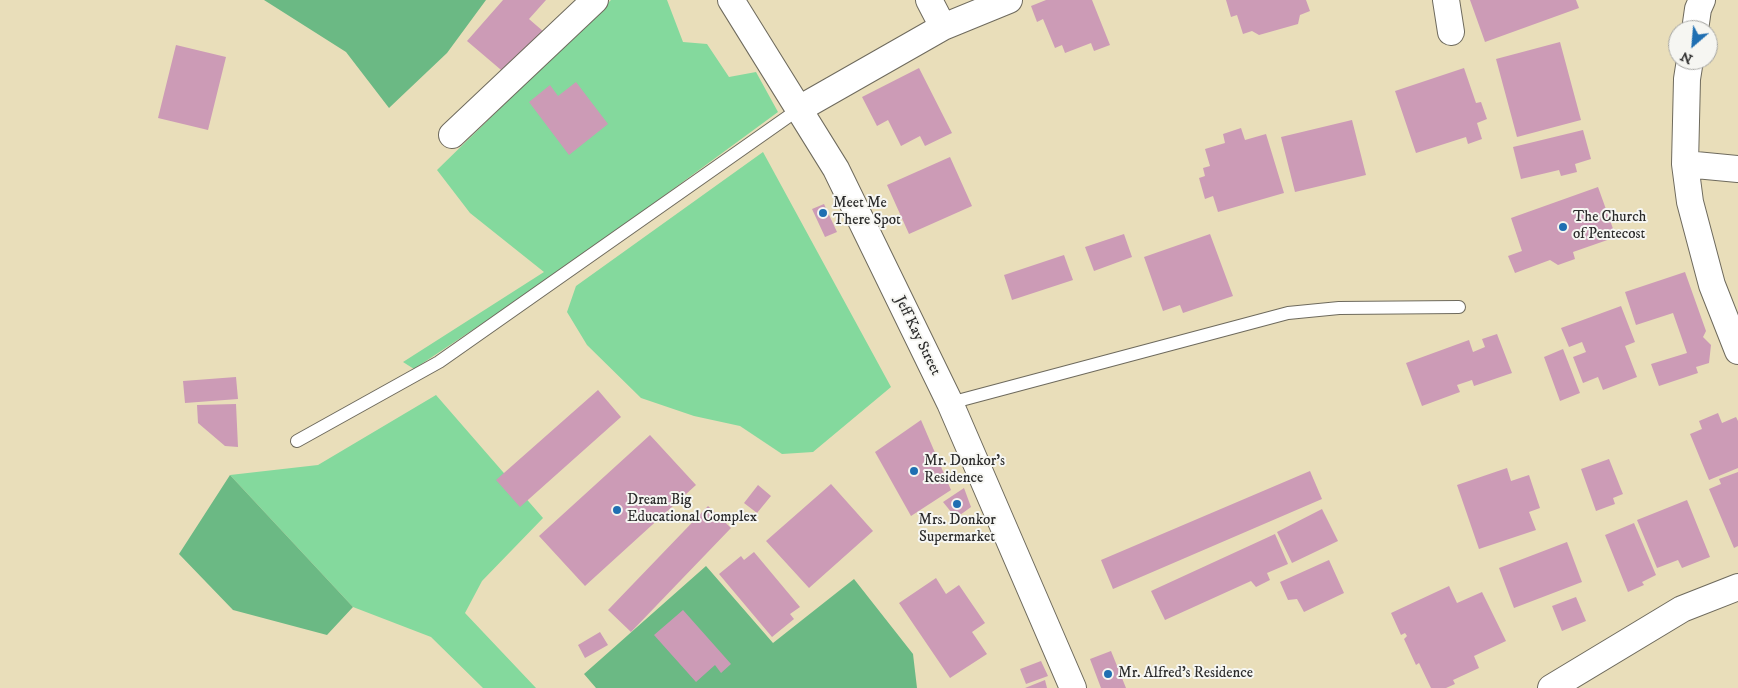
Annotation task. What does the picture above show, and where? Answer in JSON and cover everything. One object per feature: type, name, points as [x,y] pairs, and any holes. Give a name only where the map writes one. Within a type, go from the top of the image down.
[{"type":"street","points":[[452,135],[595,0]]},
{"type":"street","name":"Jeff Kay Street","points":[[731,0],[836,169],[950,403],[1073,688]]},
{"type":"street","points":[[929,0],[943,27]]},
{"type":"street","points":[[799,109],[943,27],[1009,0]]},
{"type":"street","points":[[1446,0],[1452,32]]},
{"type":"street","points":[[1696,20],[1702,0]]},
{"type":"street","points":[[1688,70],[1685,164],[1690,202],[1712,285],[1738,351]]},
{"type":"street","points":[[1685,164],[1738,169]]},
{"type":"street","points":[[1552,688],[1682,609],[1738,587]]},
{"type":"lane","points":[[297,441],[439,362],[799,109]]},
{"type":"lane","points":[[950,403],[1288,313],[1339,308],[1459,307]]},
{"type":"green space","points":[[264,0],[486,0],[447,53],[389,108],[346,52]]},
{"type":"green space","points":[[611,0],[667,0],[683,42],[707,44],[729,77],[756,72],[778,112],[567,267],[414,369],[403,362],[544,272],[470,213],[437,170]]},
{"type":"green space","points":[[763,152],[891,387],[813,452],[782,454],[740,426],[694,416],[641,398],[587,345],[567,312],[576,286]]},
{"type":"green space","points":[[436,395],[543,518],[482,581],[465,613],[536,688],[483,688],[431,637],[353,607],[230,475],[318,465]]},
{"type":"green space","points":[[230,475],[353,607],[327,635],[233,610],[179,554]]},
{"type":"green space","points":[[706,566],[773,643],[854,579],[913,654],[917,688],[596,688],[584,674]]},
{"type":"building","points":[[503,0],[546,0],[529,19],[544,32],[507,75],[467,41]]},
{"type":"building","points":[[1046,0],[1092,0],[1110,45],[1094,51],[1091,43],[1065,53],[1062,45],[1055,48],[1043,19],[1037,22],[1031,6]]},
{"type":"building","points":[[1226,0],[1306,0],[1310,11],[1300,15],[1298,24],[1259,35],[1252,31],[1243,34],[1237,15],[1231,17]]},
{"type":"building","points":[[1470,0],[1576,0],[1579,8],[1485,42]]},
{"type":"building","points":[[1560,42],[1581,120],[1517,137],[1496,59]]},
{"type":"building","points":[[176,45],[226,57],[208,130],[158,118]]},
{"type":"building","points":[[919,68],[952,133],[925,146],[920,136],[901,146],[888,120],[877,126],[862,97]]},
{"type":"building","points":[[1464,68],[1476,103],[1481,102],[1487,119],[1477,123],[1482,139],[1468,144],[1466,137],[1416,153],[1395,91]]},
{"type":"building","points":[[576,82],[608,124],[569,155],[529,102],[550,85],[558,96]]},
{"type":"building","points":[[1352,120],[1366,175],[1295,192],[1281,137]]},
{"type":"building","points":[[1241,128],[1245,140],[1266,134],[1284,193],[1218,212],[1213,196],[1205,199],[1199,178],[1205,176],[1203,168],[1210,166],[1205,149],[1225,143],[1223,134]]},
{"type":"building","points":[[1583,130],[1591,159],[1575,164],[1577,172],[1561,176],[1559,170],[1521,179],[1513,147]]},
{"type":"building","points":[[950,157],[972,206],[909,234],[887,185]]},
{"type":"building","name":"The Church of Pentecost","points":[[1598,187],[1616,237],[1573,252],[1575,259],[1558,265],[1550,260],[1515,273],[1508,256],[1522,251],[1511,218]]},
{"type":"building","points":[[824,204],[837,232],[825,237],[812,209]]},
{"type":"building","points":[[1124,234],[1132,257],[1094,271],[1085,247]]},
{"type":"building","points":[[1210,234],[1233,296],[1183,313],[1180,305],[1163,311],[1144,257]]},
{"type":"building","points":[[1064,255],[1073,280],[1012,300],[1004,275]]},
{"type":"building","points":[[1685,272],[1706,331],[1703,337],[1711,345],[1709,363],[1696,367],[1698,373],[1659,386],[1651,364],[1687,353],[1673,313],[1636,325],[1625,292]]},
{"type":"building","points":[[1621,306],[1635,342],[1625,346],[1637,377],[1603,390],[1598,377],[1583,383],[1573,357],[1586,352],[1582,342],[1569,347],[1561,328]]},
{"type":"building","points":[[1497,334],[1512,373],[1474,386],[1472,380],[1457,385],[1460,392],[1422,406],[1406,363],[1469,340],[1473,352],[1485,347],[1482,339]]},
{"type":"building","points":[[1563,349],[1580,393],[1560,401],[1544,357]]},
{"type":"building","points":[[236,377],[238,399],[185,403],[183,381]]},
{"type":"building","points":[[598,390],[621,417],[520,507],[496,480]]},
{"type":"building","points":[[236,404],[238,447],[225,446],[198,423],[197,405]]},
{"type":"building","points":[[1718,413],[1722,423],[1736,417],[1738,421],[1738,468],[1709,480],[1690,434],[1702,429],[1699,421]]},
{"type":"building","name":"Mr. Donkor's Residence","points":[[921,420],[951,490],[911,516],[875,452]]},
{"type":"building","name":"Dream Big Educational Complex","points":[[650,435],[696,485],[585,586],[539,536]]},
{"type":"building","points":[[1609,459],[1623,494],[1613,498],[1615,504],[1596,511],[1581,469]]},
{"type":"building","points":[[1507,468],[1511,481],[1529,475],[1540,508],[1529,512],[1536,530],[1479,549],[1457,485]]},
{"type":"building","points":[[1310,471],[1322,499],[1113,589],[1101,560]]},
{"type":"building","points":[[1738,472],[1738,546],[1734,548],[1709,489],[1721,484],[1719,479]]},
{"type":"building","points":[[831,484],[873,531],[809,588],[766,541]]},
{"type":"building","points":[[758,485],[771,496],[757,513],[744,503]]},
{"type":"building","name":"Mrs. Donkor Supermarket","points":[[964,488],[971,507],[956,518],[943,502]]},
{"type":"building","points":[[1687,500],[1710,557],[1682,568],[1678,560],[1657,568],[1637,520]]},
{"type":"building","points":[[708,506],[731,528],[631,632],[608,610]]},
{"type":"building","points":[[1322,509],[1338,541],[1292,563],[1277,532]]},
{"type":"building","points":[[1634,523],[1656,575],[1642,582],[1644,585],[1628,592],[1605,535]]},
{"type":"building","points":[[1275,534],[1288,564],[1267,573],[1270,580],[1256,587],[1251,581],[1165,620],[1151,591]]},
{"type":"building","points":[[1567,542],[1582,582],[1514,608],[1499,568]]},
{"type":"building","points":[[754,552],[800,607],[790,614],[794,619],[772,637],[719,574],[741,556],[744,560]]},
{"type":"building","points":[[1329,560],[1344,593],[1304,612],[1297,599],[1288,600],[1280,582]]},
{"type":"building","points":[[936,578],[946,594],[959,585],[985,623],[972,632],[987,654],[950,678],[899,603]]},
{"type":"building","points":[[1449,586],[1457,603],[1482,592],[1506,641],[1474,656],[1479,668],[1453,680],[1455,684],[1446,688],[1431,688],[1419,663],[1416,665],[1404,639],[1407,636],[1405,633],[1401,635],[1391,613]]},
{"type":"building","points":[[1576,597],[1586,621],[1562,631],[1552,606]]},
{"type":"building","points":[[683,610],[731,664],[721,673],[715,665],[696,682],[654,635]]},
{"type":"building","points":[[600,632],[608,645],[585,658],[578,645]]},
{"type":"building","name":"Mr. Alfred's Residence","points":[[1111,651],[1126,688],[1101,688],[1090,659]]},
{"type":"building","points":[[1041,661],[1048,676],[1026,684],[1020,669]]},
{"type":"building","points":[[1045,680],[1047,688],[1025,688]]},
{"type":"place","name":"Meet Me There Spot","points":[[823,213]]},
{"type":"place","name":"The Church of Pentecost","points":[[1563,227]]},
{"type":"place","name":"Mr. Donkor's Residence","points":[[914,471]]},
{"type":"place","name":"Mrs. Donkor Supermarket","points":[[957,504]]},
{"type":"place","name":"Dream Big Educational Complex","points":[[617,510]]},
{"type":"place","name":"Mr. Alfred's Residence","points":[[1108,674]]}]
